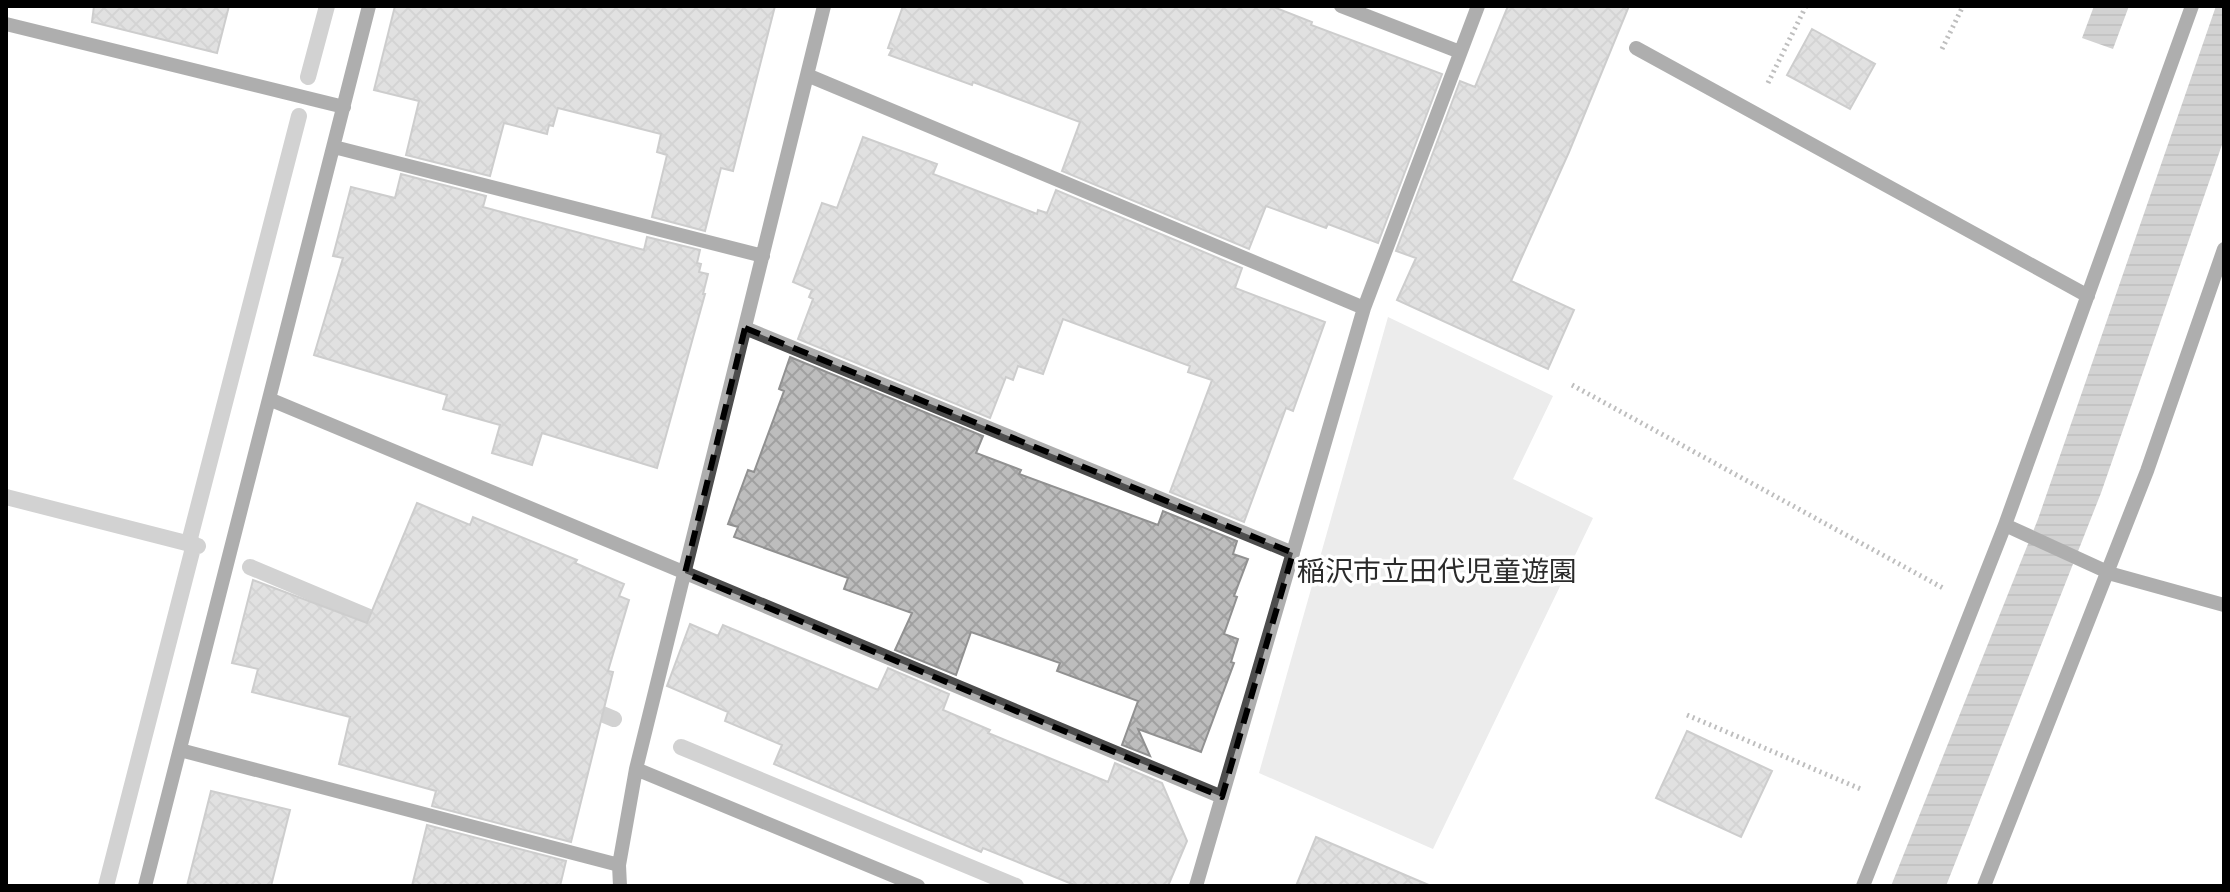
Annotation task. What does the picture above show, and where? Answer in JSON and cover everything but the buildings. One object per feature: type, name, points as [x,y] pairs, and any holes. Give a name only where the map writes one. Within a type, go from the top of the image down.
[{"type":"street","points":[[145,886],[369,6]]},
{"type":"street","points":[[620,886],[619,865],[636,769],[824,6]]},
{"type":"street","points":[[1341,6],[1460,52]]},
{"type":"street","points":[[1196,886],[1364,308],[1478,6]]},
{"type":"street","points":[[1863,886],[2005,525],[2192,6]]},
{"type":"street","points":[[6,24],[344,107]]},
{"type":"street","points":[[1636,48],[2088,296]]},
{"type":"street","points":[[807,75],[1364,308]]},
{"type":"street","points":[[334,147],[763,256]]},
{"type":"street","points":[[1984,886],[2217,294],[2224,249]]},
{"type":"street","points":[[745,328],[1293,553]]},
{"type":"street","points":[[269,399],[1222,797]]},
{"type":"street","points":[[2005,525],[2107,573],[2224,605]]},
{"type":"street","points":[[180,750],[619,865]]},
{"type":"street","points":[[636,769],[918,886]]},
{"type":"path","points":[[1754,112],[1806,6]]},
{"type":"path","points":[[1942,49],[1963,6]]},
{"type":"path","points":[[1572,385],[1973,605]]},
{"type":"path","points":[[1687,715],[1895,804]]},
{"type":"highlighted area","points":[[745,328],[1293,553],[1222,797],[685,573]]},
{"type":"green space","name":"稲沢市立田代児童遊園","points":[[1388,317],[1553,396],[1513,479],[1593,518],[1433,849],[1259,773]]},
{"type":"shaded area","points":[[2094,6],[2129,6],[2113,49],[2082,38]]},
{"type":"shaded area","points":[[2216,6],[2224,6],[2224,139],[2101,493],[1946,886],[1891,886],[2038,519]]},
{"type":"waterway","points":[[308,77],[327,6]]},
{"type":"waterway","points":[[189,542],[299,116]]},
{"type":"waterway","points":[[6,497],[198,546]]},
{"type":"waterway","points":[[106,886],[194,544]]},
{"type":"waterway","points":[[250,567],[388,625]]},
{"type":"waterway","points":[[583,706],[614,719]]},
{"type":"waterway","points":[[681,747],[1016,886]]}]
